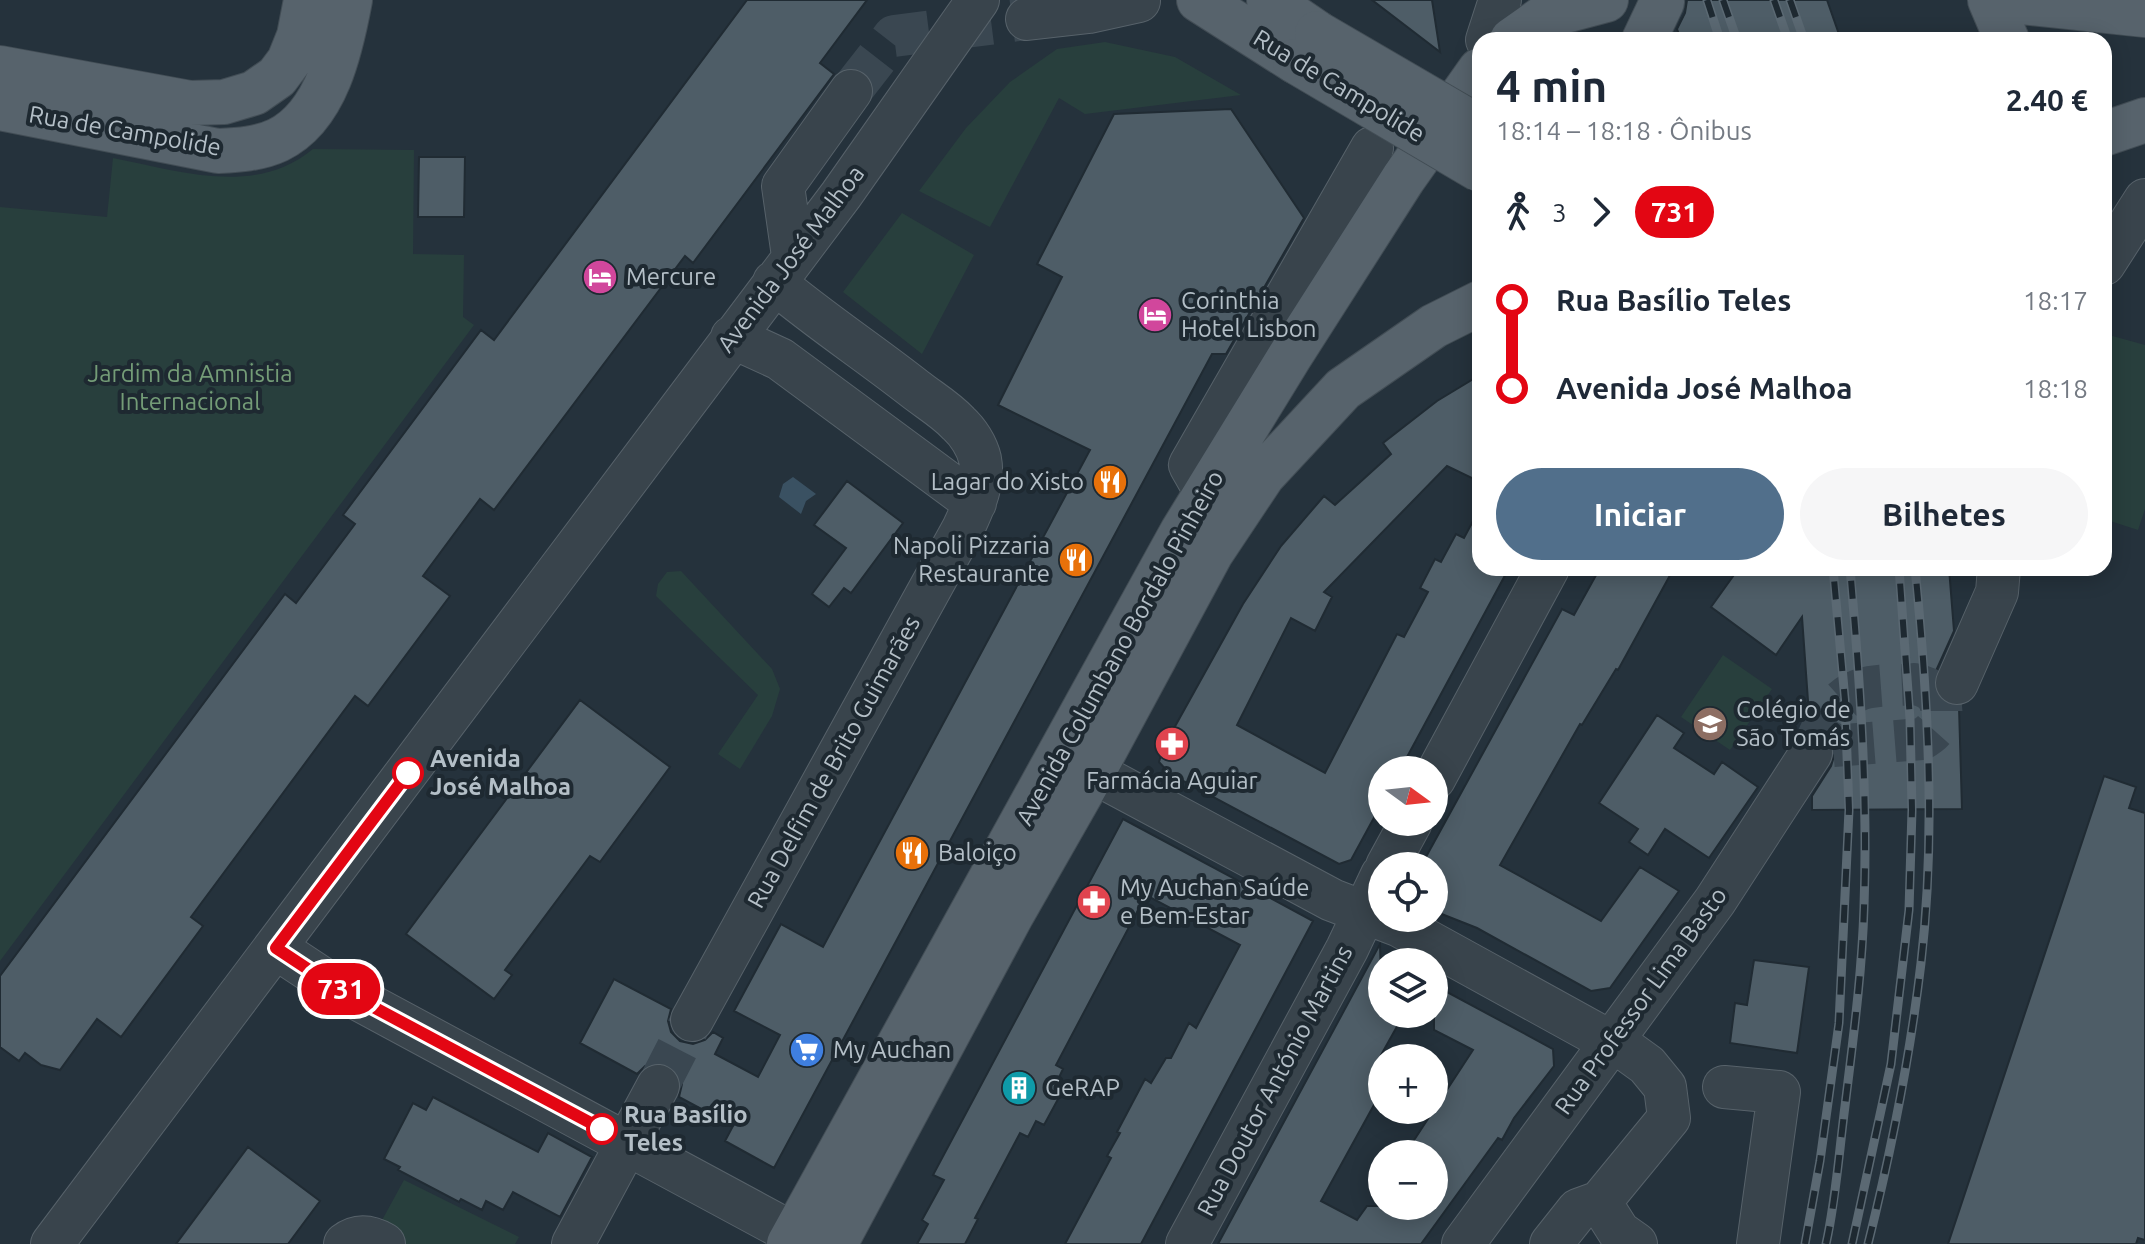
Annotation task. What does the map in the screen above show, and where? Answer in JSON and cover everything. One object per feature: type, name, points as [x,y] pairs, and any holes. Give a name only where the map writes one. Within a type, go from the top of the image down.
[{"type":"main road","name":"Rua de Campolide","points":[[0,68],[190,103],[224,102],[254,93],[277,77],[289,61],[299,36],[306,0]]},
{"type":"main road","name":"Rua de Campolide","points":[[0,108],[218,151],[246,150],[279,140],[315,107],[339,48],[350,0]]},
{"type":"main road","name":"Rua de Campolide","points":[[1199,0],[1472,124]]},
{"type":"main road","name":"Rua de Campolide","points":[[1269,0],[1306,47],[1472,164]]},
{"type":"main road","points":[[1523,32],[1546,16],[1606,0]]},
{"type":"main road","points":[[1990,0],[2004,32]]},
{"type":"main road","points":[[2003,0],[2145,15]]},
{"type":"main road","name":"Avenida Columbano Bordalo Pinheiro","points":[[808,1242],[1206,493],[1403,179],[1472,76]]},
{"type":"main road","points":[[2112,131],[2145,120]]},
{"type":"main road","name":"Avenida Columbano Bordalo Pinheiro","points":[[808,1242],[1012,914],[1211,553],[1263,475],[1343,389],[1434,326],[1472,307]]},
{"type":"street","name":"Avenida José Malhoa","points":[[52,1244],[841,195],[978,0]]},
{"type":"street","points":[[1490,32],[1500,0]]},
{"type":"street","points":[[1027,19],[1089,12],[1139,1]]},
{"type":"street","points":[[784,269],[783,186],[851,91]]},
{"type":"street","points":[[1206,493],[1190,465],[1372,148]]},
{"type":"street","points":[[2112,252],[2145,200]]},
{"type":"street","name":"Rua Delfim de Brito Guimarães","points":[[692,1020],[963,529],[975,503],[981,475],[980,458],[973,442],[958,423],[871,354],[811,313],[784,269]]},
{"type":"street","points":[[732,337],[780,359],[975,503]]},
{"type":"street","points":[[837,402],[832,388],[839,370],[853,359],[871,354]]},
{"type":"street","points":[[1446,756],[1544,576]]},
{"type":"street","points":[[1957,683],[1997,592],[1998,576]]},
{"type":"street","name":"Rua Professor Lima Basto","points":[[1463,1244],[1715,901],[1811,753]]},
{"type":"street","points":[[1093,772],[1332,900],[1400,926],[1613,1042],[1647,1065],[1665,1087],[1669,1118],[1600,1202],[1578,1210],[1551,1244]]},
{"type":"street","name":"Rua Doutor António Martins","points":[[1187,1244],[1368,905]]},
{"type":"street","points":[[276,948],[332,985],[628,1142],[808,1242]]},
{"type":"street","points":[[573,1244],[658,1086]]},
{"type":"street","points":[[1724,1087],[1779,1092],[1758,1244]]},
{"type":"street","points":[[1600,1202],[1619,1232],[1636,1244]]},
{"type":"street","points":[[345,1244],[353,1237],[368,1237],[384,1244]]},
{"type":"green space","points":[[1105,42],[1175,57],[1241,95],[1085,114],[1059,98],[990,227],[919,191],[966,128],[1010,82],[1057,49]]},
{"type":"green space","name":"Jardim da Amnistia Internacional","points":[[313,149],[414,150],[413,254],[464,255],[463,317],[474,325],[0,961],[0,207],[107,217],[113,158],[190,174],[242,176],[291,164]]},
{"type":"green space","points":[[902,213],[974,255],[922,354],[843,292]]},
{"type":"green space","points":[[2112,336],[2145,345],[2145,509],[2138,530],[2112,522]]},
{"type":"green space","points":[[681,571],[772,669],[780,689],[772,716],[740,769],[718,754],[758,695],[656,596],[658,584],[667,572]]},
{"type":"green space","points":[[1723,655],[1772,689],[1730,750],[1681,717]]},
{"type":"green space","points":[[404,1180],[519,1237],[515,1244],[369,1244]]},
{"type":"water","points":[[793,477],[816,494],[806,501],[801,514],[779,497],[783,484]]},
{"type":"building","points":[[747,0],[867,0],[820,63],[834,74],[693,263],[685,256],[494,510],[480,499],[423,576],[450,596],[368,706],[355,696],[191,917],[203,926],[121,1037],[97,1019],[60,1070],[41,1065],[25,1053],[19,1061],[0,1047],[0,976],[285,594],[296,603],[355,524],[343,515],[481,330],[494,340]]},
{"type":"building","points":[[1372,0],[1432,0],[1440,52]]},
{"type":"building","points":[[1687,0],[1827,0],[1838,32],[1678,32]]},
{"type":"building","points":[[1231,109],[1304,218],[1226,354],[1212,354],[774,1168],[725,1141],[733,1126],[679,1097],[682,1084],[679,1074],[670,1065],[656,1062],[645,1066],[637,1074],[580,1043],[614,979],[671,1009],[668,1021],[671,1032],[680,1041],[693,1044],[705,1040],[713,1032],[723,1038],[715,1054],[758,1077],[780,1035],[734,1011],[781,924],[823,947],[1090,450],[998,405],[1062,277],[1037,264],[1114,114]]},
{"type":"building","points":[[419,157],[465,157],[464,217],[418,217]]},
{"type":"building","points":[[1472,380],[1472,478],[1447,466],[1324,592],[1332,597],[1315,631],[1291,618],[1237,725],[1325,773],[1397,634],[1404,637],[1428,592],[1420,588],[1435,559],[1441,562],[1456,534],[1464,538],[1472,523],[1472,576],[1505,576],[1408,756],[1368,756],[1368,829],[1351,860],[1339,864],[1170,774],[1159,762],[1163,748],[1243,604],[1281,546],[1324,496],[1335,505],[1391,454],[1383,443],[1437,401]]},
{"type":"building","points":[[847,481],[903,523],[851,593],[844,588],[829,607],[812,594],[846,548],[814,525]]},
{"type":"building","points":[[1596,576],[1670,576],[1618,670],[1580,724],[1500,865],[1601,921],[1640,867],[1679,891],[1610,988],[1591,991],[1477,928],[1448,917],[1448,852],[1429,852],[1437,836],[1448,836],[1448,817],[1562,609],[1574,615]]},
{"type":"building","points":[[1733,576],[1950,576],[1954,631],[1935,673],[1933,685],[1938,698],[1947,705],[1959,707],[1962,809],[1812,810],[1812,796],[1831,766],[1835,753],[1832,741],[1825,733],[1810,729],[1802,617],[1776,655],[1711,607]]},
{"type":"building","points":[[580,700],[670,767],[600,862],[590,856],[505,970],[512,975],[494,999],[406,934]]},
{"type":"building","points":[[1657,715],[1684,733],[1674,748],[1714,774],[1722,762],[1758,787],[1709,858],[1665,829],[1648,855],[1629,842],[1638,829],[1599,803]]},
{"type":"building","points":[[2104,776],[2136,787],[2129,808],[2145,813],[2145,1240],[2138,1238],[2136,1244],[1948,1244]]},
{"type":"building","points":[[1123,819],[1313,921],[1141,1244],[1065,1244],[1111,1158],[1107,1156],[1120,1133],[1117,1132],[1145,1079],[1151,1083],[1166,1058],[1171,1058],[1189,1023],[1196,1028],[1240,945],[1146,895],[1056,1065],[1063,1069],[1055,1086],[1063,1090],[1044,1125],[1036,1121],[1028,1137],[1020,1133],[975,1218],[978,1219],[965,1244],[917,1244],[928,1224],[922,1220],[944,1180],[933,1175]]},
{"type":"building","points":[[1754,960],[1809,967],[1797,1053],[1730,1043],[1735,1003],[1747,1005]]},
{"type":"building","points":[[1368,966],[1368,1028],[1396,1028],[1387,1044],[1368,1044],[1368,1116],[1321,1201],[1357,1220],[1368,1206],[1368,1220],[1438,1220],[1421,1244],[1218,1244]]},
{"type":"building","points":[[1448,993],[1553,1049],[1554,1066],[1514,1118],[1502,1140],[1498,1138],[1448,1207],[1448,1140],[1414,1140],[1425,1124],[1448,1124],[1448,1088],[1473,1050],[1434,1030],[1448,1028]]},
{"type":"building","points":[[433,1097],[538,1152],[548,1133],[592,1157],[560,1217],[513,1192],[503,1210],[486,1201],[482,1210],[461,1199],[459,1202],[398,1170],[400,1167],[384,1159],[413,1103],[426,1110]]},
{"type":"building","points":[[248,1147],[320,1201],[288,1244],[176,1244]]},
{"type":"tunnel","points":[[851,91],[894,36],[1027,19]]},
{"type":"tunnel","points":[[1914,684],[1925,687],[1939,700],[1941,716],[1931,733],[1922,739],[1833,746],[1811,753],[1836,706],[1852,693],[1874,686],[1914,684]]},
{"type":"tunnel","points":[[658,1086],[692,1020]]},
{"type":"railway","points":[[1707,0],[1717,32]]},
{"type":"railway","points":[[1723,0],[1734,32]]},
{"type":"railway","points":[[1774,0],[1785,32]]},
{"type":"railway","points":[[1790,0],[1801,32]]},
{"type":"railway","points":[[1805,1244],[1839,1023],[1849,810],[1845,700],[1834,576]]},
{"type":"railway","points":[[1826,1244],[1854,1031],[1864,907],[1862,737],[1851,576]]},
{"type":"railway","points":[[1852,1244],[1891,1064],[1909,910],[1912,810],[1910,719],[1900,576]]},
{"type":"railway","points":[[1868,1244],[1905,1069],[1926,914],[1928,766],[1924,666],[1916,576]]},
{"type":"bus line","name":"731","points":[[408,773],[276,948],[332,985],[602,1129]]},
{"type":"place","name":"Mercure","points":[[600,277]]},
{"type":"place","name":"Corinthia Hotel Lisbon","points":[[1155,315]]},
{"type":"place","name":"Lagar do Xisto","points":[[1110,482]]},
{"type":"place","name":"Napoli Pizzaria Restaurante","points":[[1076,560]]},
{"type":"place","name":"Colégio de São Tomás","points":[[1710,724]]},
{"type":"place","name":"Farmácia Aguiar","points":[[1172,744]]},
{"type":"place","name":"Avenida José Malhoa","points":[[408,773]]},
{"type":"place","name":"Baloiço","points":[[912,853]]},
{"type":"place","name":"My Auchan Saúde e Bem-Estar","points":[[1094,902]]},
{"type":"place","name":"My Auchan","points":[[807,1050]]},
{"type":"place","name":"GeRAP","points":[[1019,1088]]},
{"type":"place","name":"Rua Basílio Teles","points":[[602,1129]]}]
